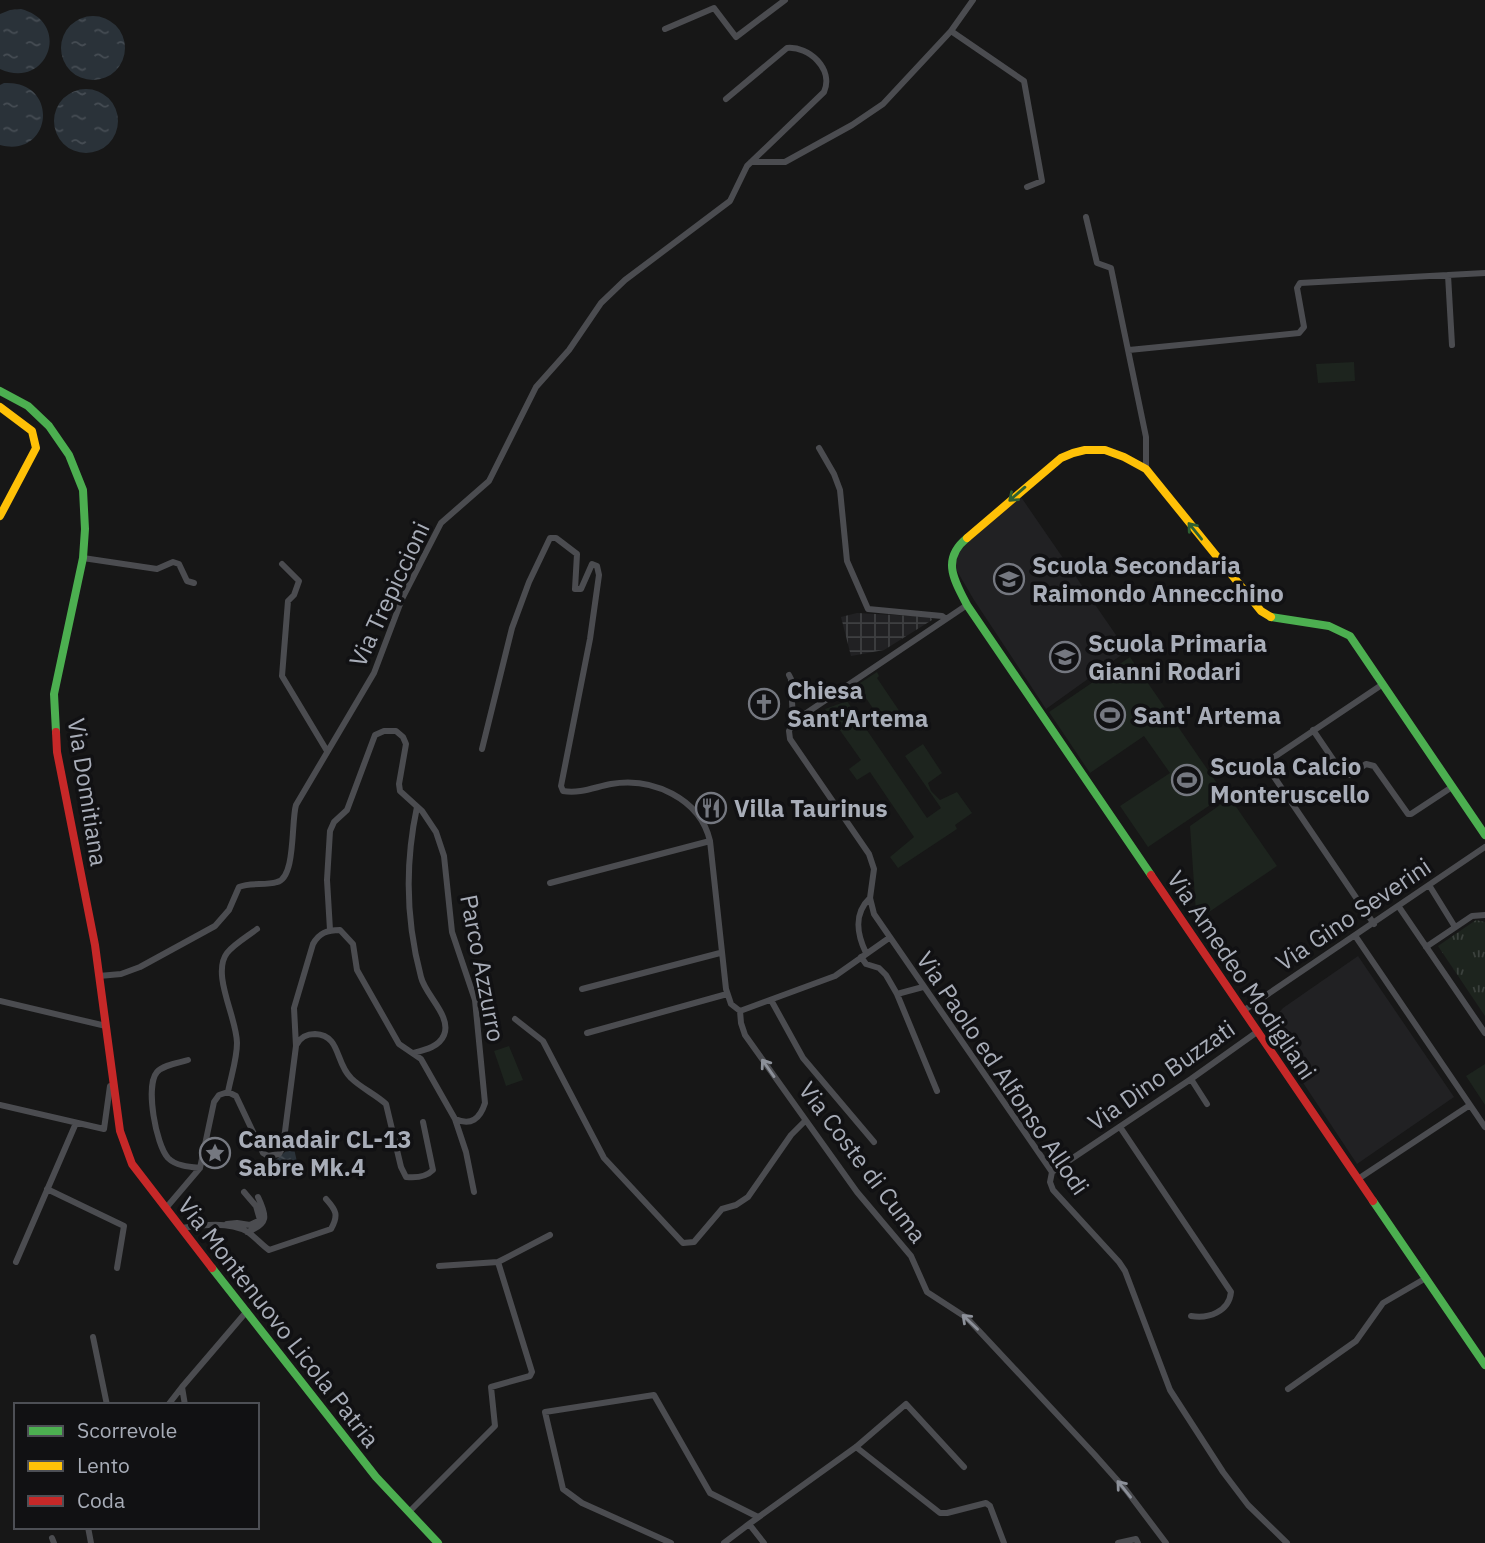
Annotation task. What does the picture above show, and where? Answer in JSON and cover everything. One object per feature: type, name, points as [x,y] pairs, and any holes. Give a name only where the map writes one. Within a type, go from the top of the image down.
[{"type":"street","points":[[665,29],[714,8],[736,37],[785,0]]},
{"type":"street","points":[[751,162],[785,162],[852,125],[883,104],[951,31],[973,0]]},
{"type":"street","points":[[951,31],[1024,81],[1042,181],[1027,187]]},
{"type":"street","name":"Via Trepiccioni","points":[[99,976],[121,974],[147,964],[215,926],[229,910],[239,887],[283,880],[290,860],[296,804],[374,673],[402,599],[441,523],[489,481],[536,387],[569,350],[601,303],[625,280],[730,201],[751,162],[824,92],[827,76],[820,62],[795,47],[788,48],[726,99]]},
{"type":"street","points":[[1086,217],[1097,263],[1111,268],[1146,438],[1146,469],[1261,611],[1275,620],[1329,626],[1345,632],[1485,835]]},
{"type":"street","points":[[1129,350],[1298,333],[1304,327],[1297,288],[1300,283],[1485,274]]},
{"type":"street","points":[[1448,275],[1452,345]]},
{"type":"street","name":"Via Domitiana","points":[[0,391],[28,406],[49,426],[69,455],[83,490],[83,558],[54,694],[57,752],[95,945],[116,1109]]},
{"type":"street","points":[[0,407],[32,431],[36,448],[0,516]]},
{"type":"street","name":"Via Amedeo Modigliani","points":[[1146,469],[1124,456],[1098,447],[1061,458],[956,547],[951,560],[955,581],[967,606],[1485,1365]]},
{"type":"street","points":[[818,448],[840,489],[848,561],[868,609],[934,614],[946,620]]},
{"type":"street","name":"Via Coste di Cuma","points":[[481,749],[512,628],[529,582],[550,538],[555,538],[577,554],[575,589],[581,589],[592,564],[597,566],[599,575],[590,639],[561,786],[563,790],[573,793],[613,783],[652,784],[685,802],[705,824],[710,841],[720,953],[727,994],[731,1004],[740,1011],[745,1035],[857,1192],[911,1256],[927,1292],[967,1318],[1126,1490],[1166,1543]]},
{"type":"street","points":[[83,558],[157,569],[173,562],[179,564],[187,580],[194,583]]},
{"type":"street","points":[[282,564],[299,581],[294,595],[288,601],[282,676],[327,751]]},
{"type":"street","points":[[793,722],[967,606]]},
{"type":"street","name":"Via Paolo ed Alfonso Allodi","points":[[789,675],[793,722],[789,731],[790,739],[873,862],[870,898],[874,915],[1052,1172],[1050,1182],[1053,1190],[1125,1271],[1170,1390],[1196,1432],[1248,1505],[1287,1543]]},
{"type":"street","points":[[1374,924],[1268,768],[1267,762],[1383,684]]},
{"type":"street","points":[[1313,730],[1343,774],[1350,775],[1366,764],[1374,766],[1408,814],[1452,787]]},
{"type":"street","name":"Parco Azzurro","points":[[330,930],[327,880],[330,831],[351,802],[375,735],[384,731],[396,732],[403,737],[406,744],[400,791],[417,807],[436,832],[444,856],[452,932],[475,1000],[485,1103],[481,1114],[475,1120],[463,1122],[455,1119]]},
{"type":"street","name":"Parco Azzurro","points":[[412,1053],[437,1044],[445,1034],[445,1020],[421,980],[409,909],[408,860],[417,807]]},
{"type":"street","points":[[550,883],[710,841]]},
{"type":"street","name":"Via Gino Severini","points":[[1243,1012],[1485,847]]},
{"type":"street","points":[[1429,885],[1455,927]]},
{"type":"street","name":"Via Paolo ed Alfonso Allodi","points":[[859,915],[870,898]]},
{"type":"street","points":[[1399,906],[1485,1033]]},
{"type":"street","points":[[874,915],[866,912],[859,915],[858,926],[866,964],[878,968],[886,975],[897,993],[937,1091]]},
{"type":"street","points":[[1426,947],[1476,914],[1485,915]]},
{"type":"street","points":[[228,1092],[237,1045],[236,1029],[222,978],[222,965],[227,953],[257,929]]},
{"type":"street","points":[[166,1208],[200,1168],[214,1102],[219,1095],[228,1092],[236,1096],[263,1153],[268,1156],[279,1154],[283,1147],[296,1045],[294,1008],[313,944],[318,936],[330,930],[340,930],[353,944],[357,970],[399,1044],[421,1059],[455,1119],[466,1152],[474,1192]]},
{"type":"street","points":[[1356,937],[1485,1127]]},
{"type":"street","name":"Via Paolo ed Alfonso Allodi","points":[[863,955],[892,941]]},
{"type":"street","points":[[582,989],[720,953]]},
{"type":"street","points":[[740,1011],[835,976],[863,955]]},
{"type":"street","points":[[897,993],[923,987]]},
{"type":"street","points":[[587,1033],[727,994]]},
{"type":"street","name":"Via Coste di Cuma","points":[[771,1000],[803,1058],[874,1142]]},
{"type":"street","points":[[0,1001],[106,1026]]},
{"type":"street","points":[[515,1019],[543,1041],[604,1158],[683,1243],[694,1242],[722,1209],[736,1205],[748,1197],[791,1135],[805,1121]]},
{"type":"street","name":"Via Dino Buzzati","points":[[1052,1172],[1256,1032]]},
{"type":"street","points":[[296,1045],[301,1037],[324,1034],[332,1041],[350,1077],[386,1104],[405,1177],[429,1175],[433,1170],[423,1122]]},
{"type":"street","points":[[188,1060],[159,1070],[154,1076],[152,1108],[156,1135],[169,1158],[184,1166],[200,1168]]},
{"type":"street","points":[[0,1105],[104,1129],[112,1078]]},
{"type":"street","points":[[1191,1079],[1207,1104]]},
{"type":"street","points":[[1358,1179],[1470,1105]]},
{"type":"street","name":"Via Montenuovo Licola Patria","points":[[116,1109],[132,1164],[338,1430],[438,1543]]},
{"type":"street","points":[[16,1262],[76,1123]]},
{"type":"street","points":[[1120,1127],[1231,1292],[1230,1301],[1225,1307],[1204,1318],[1191,1316]]},
{"type":"street","points":[[47,1189],[124,1226],[117,1268]]},
{"type":"street","points":[[222,1226],[237,1223],[250,1225],[260,1220],[256,1206],[244,1192]]},
{"type":"street","points":[[247,1232],[260,1228],[264,1221],[265,1212],[258,1197]]},
{"type":"street","points":[[182,1228],[206,1225],[247,1232],[269,1250],[331,1229],[337,1219],[336,1211],[326,1199]]},
{"type":"street","points":[[439,1266],[498,1262],[550,1235]]},
{"type":"street","points":[[409,1512],[495,1426],[491,1387],[530,1376],[532,1372],[498,1262]]},
{"type":"street","points":[[1288,1389],[1356,1341],[1383,1303],[1426,1278]]},
{"type":"street","points":[[170,1403],[247,1311]]},
{"type":"street","points":[[93,1338],[107,1403]]},
{"type":"street","points":[[182,1387],[186,1403]]},
{"type":"street","points":[[671,1543],[582,1503],[564,1489],[545,1412],[654,1395],[710,1493],[758,1517]]},
{"type":"street","points":[[724,1543],[856,1447],[906,1404],[964,1467]]},
{"type":"street","points":[[856,1447],[940,1513],[986,1503],[990,1506],[1004,1543]]},
{"type":"street","points":[[749,1524],[764,1543]]},
{"type":"street","points":[[1118,1543],[1132,1539],[1136,1539],[1138,1543]]},
{"type":"shaded area","points":[[1021,497],[1127,651],[1046,709],[974,600],[957,571],[955,561],[957,549]]},
{"type":"shaded area","points":[[857,613],[931,617],[932,620],[884,650],[851,656],[841,617]]},
{"type":"shaded area","points":[[1358,956],[1454,1097],[1357,1164],[1270,1033],[1276,1016],[1283,1008]]},
{"type":"green space","points":[[1354,362],[1355,381],[1318,383],[1316,364]]},
{"type":"green space","points":[[1130,657],[1225,795],[1148,847],[1120,806],[1170,773],[1144,736],[1090,773],[1049,712]]},
{"type":"green space","points":[[877,672],[877,678],[900,712],[883,723],[857,685]]},
{"type":"green space","points":[[847,701],[927,818],[941,808],[905,756],[923,744],[942,773],[928,783],[931,791],[940,800],[957,792],[972,813],[955,825],[957,829],[898,868],[890,857],[914,837],[870,772],[857,780],[849,769],[861,760],[825,709]]},
{"type":"green space","points":[[1230,798],[1277,866],[1206,914],[1196,913],[1190,826]]},
{"type":"green space","points":[[1476,920],[1485,922],[1485,1016],[1438,946]]},
{"type":"green space","points":[[509,1046],[523,1080],[506,1086],[494,1051]]},
{"type":"green space","points":[[1485,1064],[1485,1105],[1466,1076]]},
{"type":"water","points":[[21,9],[37,16],[46,27],[50,40],[48,52],[41,63],[30,71],[17,73],[0,69],[0,14]]},
{"type":"water","points":[[87,16],[99,16],[116,25],[123,36],[123,60],[116,71],[99,80],[87,80],[75,75],[66,66],[61,54],[61,42],[66,30],[75,21]]},
{"type":"water","points":[[0,85],[22,85],[35,93],[41,105],[43,118],[39,131],[31,141],[17,146],[0,145]]},
{"type":"water","points":[[80,89],[92,89],[109,98],[116,109],[116,133],[109,144],[92,153],[80,153],[68,148],[59,139],[54,127],[54,115],[59,103],[68,94]]},
{"type":"water","points":[[287,1135],[291,1135],[299,1171],[274,1176],[269,1158],[277,1159],[286,1151]]},
{"type":"traffic: fast","points":[[0,391],[28,406],[49,426],[69,455],[83,490],[83,558],[54,694],[56,732]]},
{"type":"traffic: fast","points":[[967,538],[959,546],[952,562],[954,578],[967,605],[1151,875]]},
{"type":"traffic: fast","points":[[1271,617],[1329,626],[1350,636],[1485,835]]},
{"type":"traffic: fast","points":[[1373,1201],[1485,1365]]},
{"type":"traffic: fast","points":[[212,1268],[376,1477],[438,1543]]},
{"type":"traffic: slow","points":[[0,407],[32,431],[36,448],[0,516]]},
{"type":"traffic: slow","points":[[967,538],[1061,458],[1085,450],[1105,450],[1146,469],[1261,611],[1271,617]]},
{"type":"traffic: jam","points":[[56,732],[57,752],[95,945],[120,1131],[132,1164],[212,1268]]},
{"type":"traffic: jam","points":[[1151,875],[1373,1201]]},
{"type":"place","name":"Scuola Secondaria Raimondo Annecchino","points":[[1009,579]]},
{"type":"place","name":"Scuola Primaria Gianni Rodari","points":[[1065,657]]},
{"type":"place","name":"Chiesa Sant'Artema","points":[[764,704]]},
{"type":"place","name":"Sant' Artema","points":[[1110,715]]},
{"type":"place","name":"Scuola Calcio Monteruscello","points":[[1187,780]]},
{"type":"place","name":"Villa Taurinus","points":[[711,808]]},
{"type":"place","name":"Canadair CL-13 Sabre Mk.4","points":[[215,1153]]}]
